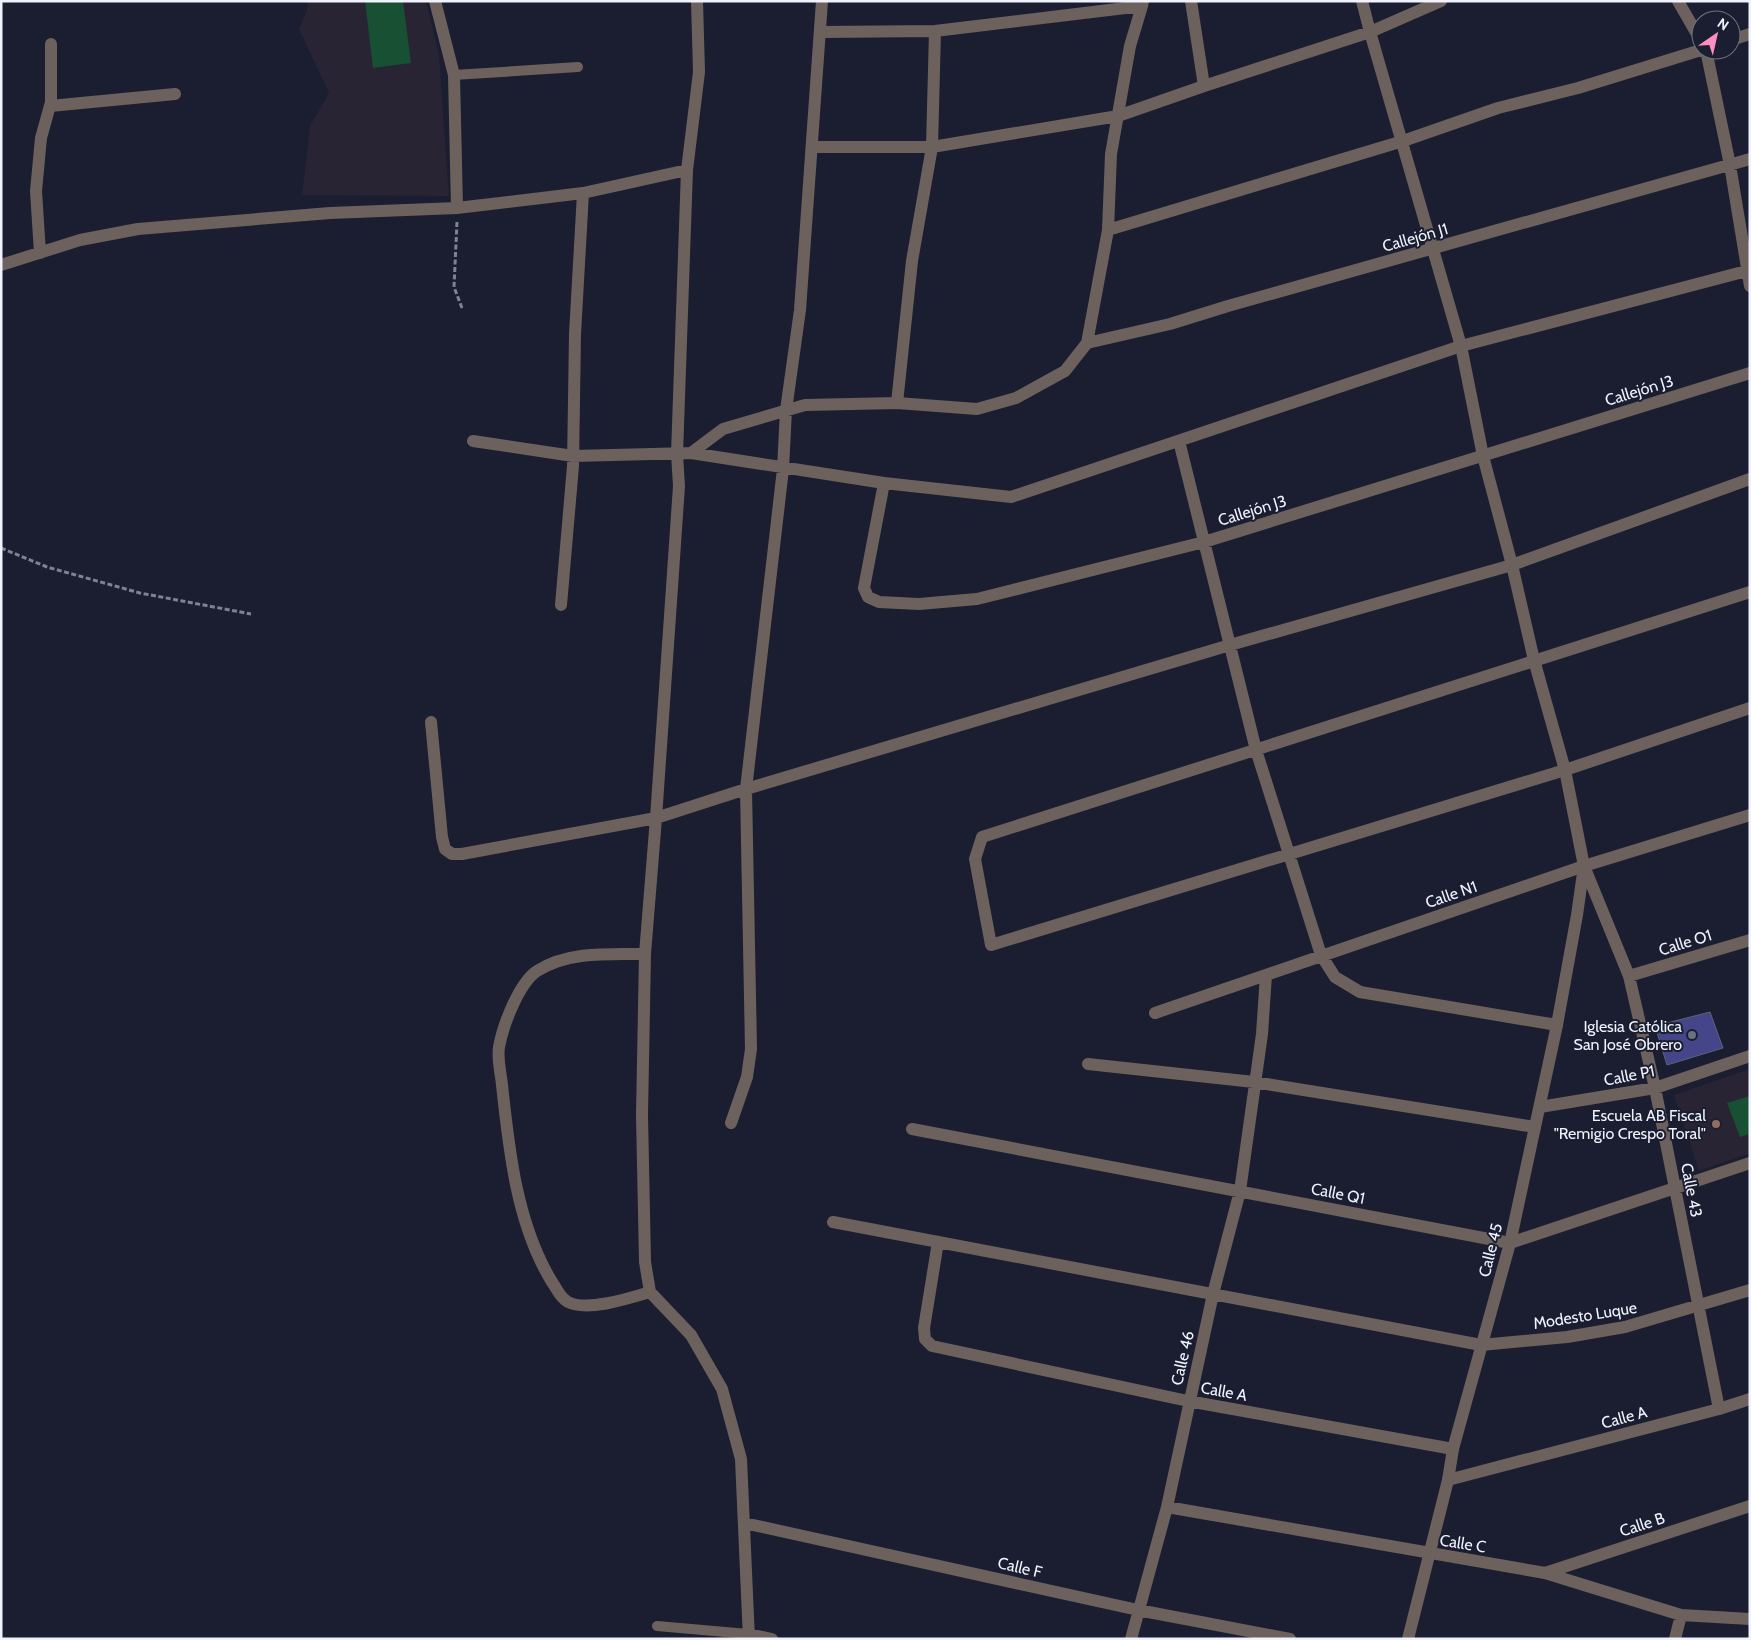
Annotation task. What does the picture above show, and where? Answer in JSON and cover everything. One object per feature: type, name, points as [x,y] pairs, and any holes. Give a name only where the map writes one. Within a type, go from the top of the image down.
[{"type":"street","points":[[434,1],[454,75],[457,208]]},
{"type":"street","points":[[697,1],[699,72],[687,170],[677,454],[679,486],[656,818],[644,954],[642,1134],[645,1262],[650,1292],[691,1335],[722,1389],[741,1459],[748,1636],[772,1639]]},
{"type":"street","points":[[731,1123],[747,1077],[751,1049],[746,789],[783,469],[786,410],[800,310],[822,1]]},
{"type":"street","points":[[1191,1],[1204,86]]},
{"type":"street","points":[[1362,1],[1403,141],[1431,249],[1461,346],[1483,456],[1512,565],[1534,660],[1564,770],[1584,866]]},
{"type":"street","points":[[813,147],[932,147],[1118,116],[1370,32],[1441,1]]},
{"type":"street","points":[[1678,1],[1691,24]]},
{"type":"street","points":[[691,454],[724,429],[805,405],[896,403],[977,409],[1016,398],[1065,371],[1088,343],[1108,230],[1111,154],[1130,46],[1142,4],[935,31],[821,32]]},
{"type":"street","points":[[896,403],[912,261],[932,147],[935,31]]},
{"type":"street","points":[[40,253],[36,190],[41,138],[50,106],[51,44]]},
{"type":"street","points":[[1108,230],[1403,141],[1498,108],[1578,88],[1691,53]]},
{"type":"street","points":[[1708,60],[1730,165],[1750,286]]},
{"type":"street","points":[[50,106],[175,94]]},
{"type":"street","name":"Callejón J1","points":[[1088,343],[1170,324],[1750,159]]},
{"type":"street","points":[[1,265],[80,240],[138,229],[330,213],[457,208],[583,193],[687,170]]},
{"type":"street","points":[[561,605],[573,456],[575,334],[583,193]]},
{"type":"street","points":[[474,441],[573,456],[691,454],[884,483],[1012,497],[1461,346],[1748,270]]},
{"type":"street","name":"Callejón J3","points":[[884,483],[864,588],[868,597],[879,602],[919,604],[977,599],[1204,542],[1750,372]]},
{"type":"street","points":[[1179,440],[1256,750],[1322,955],[1335,977],[1360,992],[1557,1025]]},
{"type":"street","points":[[431,722],[442,837],[445,849],[452,854],[462,854],[656,818],[746,789],[1230,645],[1512,565],[1750,479]]},
{"type":"street","points":[[1750,592],[982,837],[975,859],[991,945],[1564,770],[1750,708]]},
{"type":"street","name":"Calle N1","points":[[1156,1013],[1584,866],[1750,815]]},
{"type":"street","name":"Calle 43","points":[[1584,866],[1629,976],[1655,1088],[1719,1409]]},
{"type":"street","name":"Calle 45","points":[[1408,1639],[1448,1480],[1453,1449],[1510,1243],[1557,1025],[1584,866]]},
{"type":"street","name":"Calle O1","points":[[1629,976],[1750,940]]},
{"type":"street","points":[[644,954],[585,955],[558,961],[537,971],[522,986],[499,1048],[506,1122],[523,1214],[538,1259],[563,1299],[570,1303],[595,1304],[650,1292]]},
{"type":"street","points":[[1254,1082],[1264,1018],[1266,975]]},
{"type":"street","name":"Calle P1","points":[[1540,1107],[1655,1088],[1750,1056]]},
{"type":"street","points":[[1088,1064],[1254,1082],[1535,1127]]},
{"type":"street","name":"Calle 46","points":[[1131,1639],[1167,1507],[1212,1294],[1240,1191],[1254,1082]]},
{"type":"street","name":"Calle Q1","points":[[912,1129],[1510,1243],[1750,1163]]},
{"type":"street","name":"Modesto Luque","points":[[833,1222],[1482,1345],[1567,1337],[1625,1327],[1750,1290]]},
{"type":"street","name":"Calle A","points":[[938,1242],[924,1328],[925,1339],[932,1346],[1188,1401],[1453,1449]]},
{"type":"street","name":"Calle A","points":[[1448,1480],[1719,1409],[1750,1399]]},
{"type":"street","name":"Calle B","points":[[1545,1573],[1750,1506]]},
{"type":"street","name":"Calle C","points":[[1167,1507],[1545,1573],[1681,1615],[1750,1619]]},
{"type":"street","name":"Calle F","points":[[744,1523],[1138,1610],[1290,1639]]},
{"type":"street","points":[[1675,1639],[1681,1615]]},
{"type":"lane","points":[[454,75],[578,67]]},
{"type":"lane","points":[[657,1626],[748,1636]]},
{"type":"path","points":[[457,208],[454,287],[462,308]]},
{"type":"path","points":[[1,548],[46,567],[140,593],[251,614]]},
{"type":"shaded area","points":[[308,1],[426,1],[439,55],[449,196],[302,195],[310,126],[329,93],[299,29],[307,10]]},
{"type":"shaded area","name":"Escuela AB Fiscal \"Remigio Crespo Toral\"","points":[[1750,1069],[1750,1153],[1699,1171],[1674,1095]]},
{"type":"green space","points":[[365,1],[403,1],[411,63],[373,68]]},
{"type":"green space","points":[[1750,1096],[1750,1134],[1740,1137],[1727,1103]]},
{"type":"building","name":"Iglesia Católica San José Obrero","points":[[1710,1012],[1723,1048],[1667,1065],[1655,1026]]},
{"type":"place","name":"Iglesia Católica San José Obrero","points":[[1692,1035]]},
{"type":"place","name":"Escuela AB Fiscal \"Remigio Crespo Toral\"","points":[[1716,1124]]}]
